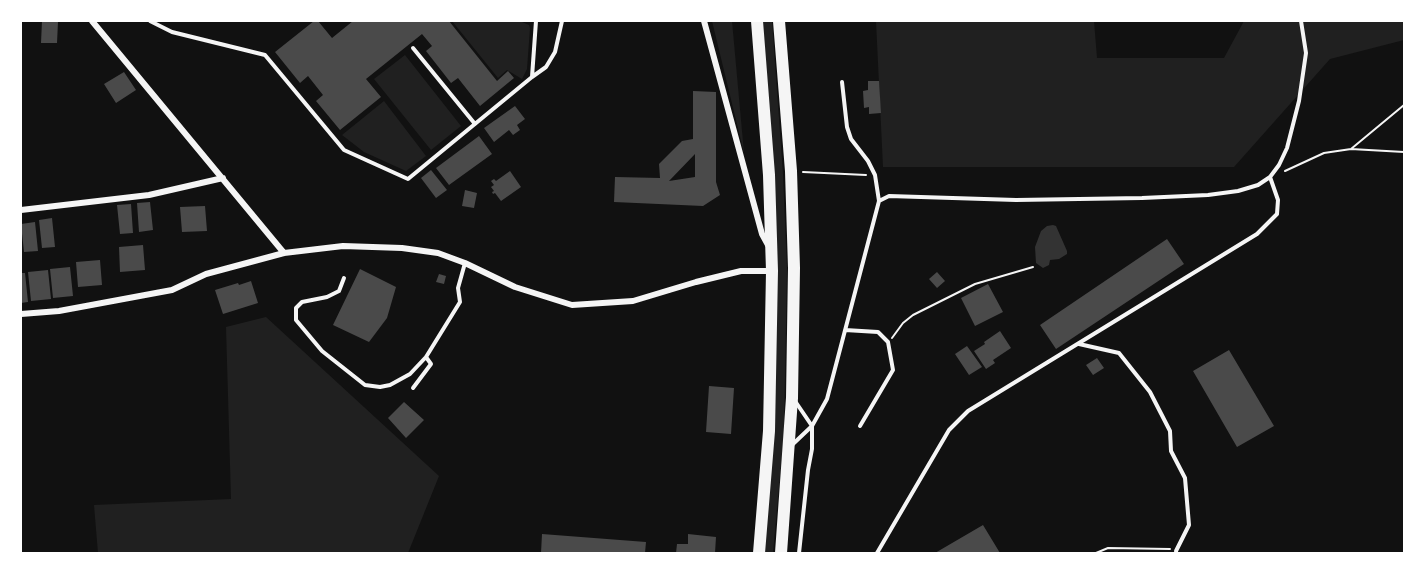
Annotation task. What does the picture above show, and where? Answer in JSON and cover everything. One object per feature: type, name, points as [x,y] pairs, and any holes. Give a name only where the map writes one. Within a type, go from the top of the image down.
[{"type":"highway","points":[[757,21],[769,175],[772,271],[769,431],[759,553]]},
{"type":"highway","points":[[779,21],[791,171],[794,268],[790,446],[781,553]]},
{"type":"street","points":[[92,21],[284,252]]},
{"type":"street","points":[[704,21],[762,234],[771,251]]},
{"type":"street","points":[[21,210],[148,195],[223,178]]},
{"type":"street","points":[[21,314],[59,311],[172,290],[206,274],[284,252],[342,246],[438,253],[515,287],[572,305],[633,301],[741,271],[772,271]]},
{"type":"lane","points":[[150,21],[172,32],[265,55],[344,150],[408,179],[546,67],[555,52],[562,21]]},
{"type":"lane","points":[[532,77],[536,21]]},
{"type":"lane","points":[[879,201],[889,196],[1027,200],[1208,195],[1238,191],[1258,185],[1270,177],[1287,148],[1299,101],[1306,52],[1301,21]]},
{"type":"lane","points":[[413,48],[475,124]]},
{"type":"lane","points":[[790,446],[812,426],[827,399],[879,201],[875,175],[868,161],[851,139],[847,127],[842,82]]},
{"type":"lane","points":[[877,553],[949,430],[968,411],[1257,234],[1277,214],[1278,200],[1270,177]]},
{"type":"lane","points":[[344,278],[339,291],[327,297],[302,302],[296,308],[296,320],[321,351],[365,385],[380,387],[390,385],[410,374],[426,357],[460,302],[458,288],[465,263]]},
{"type":"lane","points":[[845,330],[878,332],[888,342],[893,370],[860,426]]},
{"type":"lane","points":[[1078,343],[1119,353],[1150,392],[1170,431],[1171,451],[1185,478],[1188,525],[1176,551]]},
{"type":"lane","points":[[413,388],[431,364],[426,357]]},
{"type":"lane","points":[[792,398],[812,426],[812,449],[799,553]]},
{"type":"path","points":[[1351,149],[1404,105]]},
{"type":"path","points":[[1270,177],[1324,153],[1351,149],[1404,152]]},
{"type":"path","points":[[791,171],[837,175],[875,175]]},
{"type":"path","points":[[888,342],[903,323],[913,315],[975,284],[1033,267]]},
{"type":"path","points":[[1096,553],[1108,548],[1176,551]]},
{"type":"shaded area","points":[[452,21],[510,21],[529,25],[527,69],[522,79],[507,70],[498,78]]},
{"type":"shaded area","points":[[712,21],[732,21],[744,153]]},
{"type":"shaded area","points":[[763,21],[772,21],[787,269],[784,431],[773,553],[764,553],[774,430],[778,270]]},
{"type":"shaded area","points":[[876,21],[1094,21],[1097,58],[1224,58],[1244,21],[1404,21],[1404,40],[1330,59],[1234,167],[883,167]]},
{"type":"shaded area","points":[[405,55],[461,126],[431,150],[374,79]]},
{"type":"shaded area","points":[[384,101],[426,156],[406,171],[364,152],[342,135]]},
{"type":"shaded area","points":[[1053,225],[1056,226],[1067,254],[1059,259],[1050,260],[1049,265],[1043,268],[1036,263],[1035,247],[1041,231]]},
{"type":"shaded area","points":[[266,317],[439,476],[408,553],[98,553],[94,505],[231,499],[226,327]]},
{"type":"building","points":[[42,21],[58,22],[57,43],[41,43]]},
{"type":"building","points":[[314,21],[318,21],[332,38],[353,21],[449,21],[497,81],[508,71],[514,78],[480,106],[458,78],[451,83],[426,51],[432,46],[422,34],[366,79],[381,97],[340,130],[316,101],[323,95],[308,76],[300,83],[275,52]]},
{"type":"building","points":[[124,72],[136,90],[116,103],[104,84]]},
{"type":"building","points":[[868,81],[879,81],[881,113],[869,114],[869,107],[864,108],[863,91],[868,90]]},
{"type":"building","points":[[693,91],[716,92],[716,182],[720,195],[703,206],[614,202],[615,177],[660,178],[659,164],[682,141],[693,139]],"holes":[[[695,154],[695,177],[669,181]]]},
{"type":"building","points":[[515,106],[525,119],[517,125],[520,130],[513,135],[509,130],[494,142],[484,128]]},
{"type":"building","points":[[479,136],[492,154],[449,185],[436,168]]},
{"type":"building","points":[[431,170],[447,190],[436,198],[421,178]]},
{"type":"building","points":[[510,171],[521,187],[501,201],[492,192],[494,191],[491,187],[494,185],[491,181],[494,179],[496,181]]},
{"type":"building","points":[[465,190],[477,193],[474,208],[462,206]]},
{"type":"building","points":[[150,202],[153,230],[139,232],[137,203]]},
{"type":"building","points":[[131,204],[133,233],[120,234],[117,205]]},
{"type":"building","points":[[205,206],[207,231],[182,232],[180,207]]},
{"type":"building","points":[[52,218],[55,247],[42,248],[39,220]]},
{"type":"building","points":[[35,222],[38,251],[24,252],[21,224]]},
{"type":"building","points":[[1167,239],[1184,264],[1056,349],[1040,325]]},
{"type":"building","points":[[143,245],[145,270],[120,272],[119,247]]},
{"type":"building","points":[[100,260],[102,285],[78,287],[76,262]]},
{"type":"building","points":[[70,267],[73,296],[53,298],[50,269]]},
{"type":"building","points":[[360,269],[396,287],[387,318],[369,342],[333,325]]},
{"type":"building","points":[[48,270],[51,299],[31,301],[28,272]]},
{"type":"building","points":[[937,272],[945,281],[937,288],[929,279]]},
{"type":"building","points":[[21,273],[25,273],[28,302],[21,303]]},
{"type":"building","points":[[439,274],[446,276],[444,284],[436,282]]},
{"type":"building","points":[[251,281],[258,303],[223,314],[215,290]]},
{"type":"building","points":[[988,284],[1003,312],[975,326],[961,298]]},
{"type":"building","points":[[1000,331],[1011,348],[993,360],[995,363],[986,369],[974,351]]},
{"type":"building","points":[[967,346],[982,367],[969,375],[955,354]]},
{"type":"building","points":[[1229,350],[1274,426],[1237,447],[1193,371]]},
{"type":"building","points":[[1097,358],[1104,368],[1093,375],[1086,365]]},
{"type":"building","points":[[709,386],[734,388],[731,434],[706,432]]},
{"type":"building","points":[[404,402],[424,420],[406,438],[388,418]]},
{"type":"building","points":[[983,525],[1000,553],[935,553]]},
{"type":"building","points":[[542,534],[646,542],[645,553],[541,553]]},
{"type":"building","points":[[688,534],[716,537],[715,553],[676,553],[677,544],[688,544]]}]
